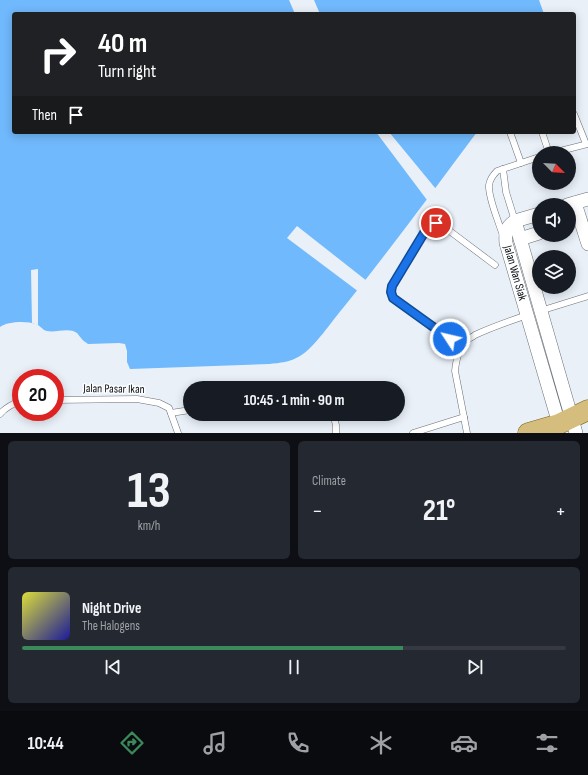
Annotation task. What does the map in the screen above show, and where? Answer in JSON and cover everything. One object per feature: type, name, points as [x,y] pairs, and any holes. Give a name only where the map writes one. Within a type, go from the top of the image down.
[{"type":"main road","points":[[528,433],[574,421]]},
{"type":"street","points":[[577,202],[579,221],[588,244]]},
{"type":"street","points":[[515,221],[532,216]]},
{"type":"street","name":"Jalan Wan Siak","points":[[515,221],[541,311],[574,421],[527,315],[506,243],[505,235],[507,229],[515,221]]},
{"type":"street","points":[[520,239],[532,235]]},
{"type":"lane","points":[[576,119],[587,144],[576,147]]},
{"type":"lane","points":[[511,134],[521,163]]},
{"type":"lane","points":[[543,134],[546,146]]},
{"type":"lane","points":[[506,243],[491,199],[489,190],[490,182],[492,176],[497,171],[532,159]]},
{"type":"lane","points":[[503,169],[506,192],[515,221]]},
{"type":"lane","points":[[462,347],[393,298],[391,292],[392,286],[427,228],[436,223],[443,226],[495,265]]},
{"type":"lane","points":[[467,433],[456,364],[462,347],[467,340],[481,332],[527,315],[588,296]]},
{"type":"lane","name":"Jalan Pasar Ikan","points":[[64,400],[137,399],[160,403],[169,408],[171,412]]},
{"type":"lane","points":[[0,414],[12,404]]},
{"type":"lane","points":[[178,433],[171,412],[183,411]]},
{"type":"lane","points":[[413,433],[464,417]]},
{"type":"lane","points":[[335,421],[336,433]]},
{"type":"water","points":[[0,0],[539,0],[543,12],[12,12],[12,134],[476,134],[411,221],[317,341],[300,356],[289,361],[269,364],[130,369],[127,362],[127,351],[125,344],[88,344],[74,331],[47,331],[28,322],[18,322],[0,327]]},
{"type":"pier","points":[[289,0],[314,0],[319,12],[294,12]]},
{"type":"pier","points":[[378,134],[391,134],[436,189],[427,200]]},
{"type":"pier","points":[[297,226],[367,281],[359,292],[287,238]]},
{"type":"pier","points":[[38,269],[38,325],[32,323],[31,270]]},
{"type":"route","points":[[436,223],[427,228],[392,286],[391,292],[393,298],[450,339]]}]
